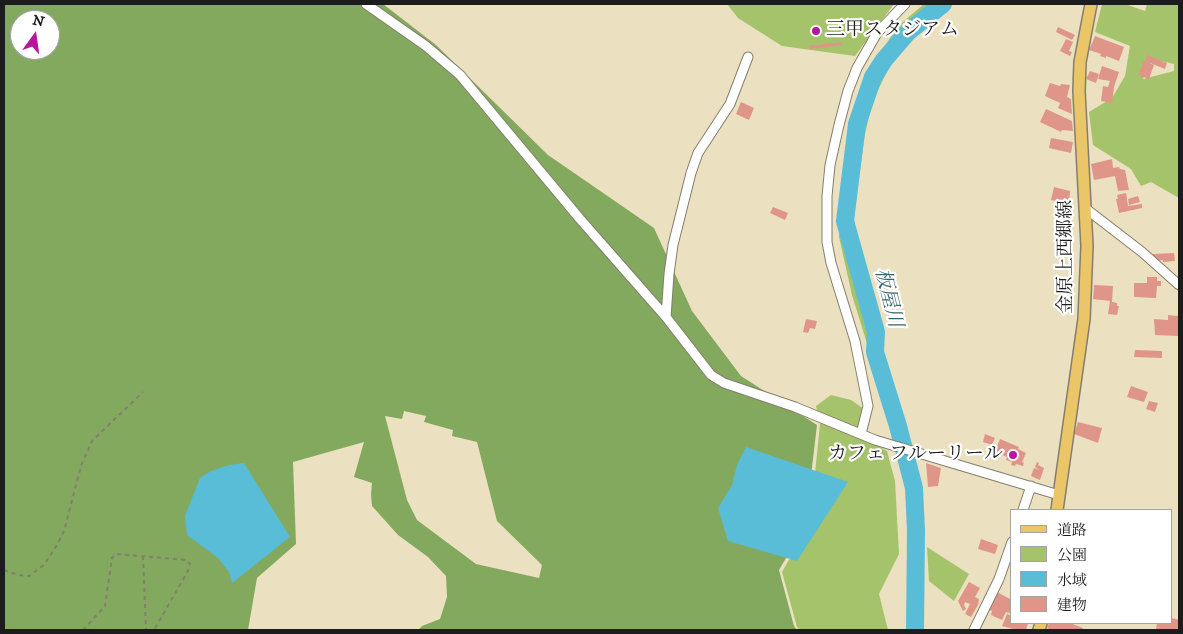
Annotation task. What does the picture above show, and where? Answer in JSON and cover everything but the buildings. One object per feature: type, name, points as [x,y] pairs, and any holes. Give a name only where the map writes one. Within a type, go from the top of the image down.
[{"type":"main road","name":"金原上西郷線","points":[[1057,509],[1084,319],[1087,246],[1079,91],[1080,62],[1091,4]]},
{"type":"street","points":[[366,4],[426,46],[460,75],[592,233],[666,317],[711,375],[724,383],[795,407],[860,434],[1059,495]]},
{"type":"street","points":[[860,434],[868,406],[855,341],[831,263],[827,242],[827,196],[830,165],[848,91],[857,68],[877,33],[905,4]]},
{"type":"street","points":[[666,317],[673,245],[691,173],[698,153],[730,104],[748,57]]},
{"type":"street","points":[[1085,208],[1142,252],[1179,285]]},
{"type":"street","points":[[1023,509],[1031,486]]},
{"type":"street","points":[[974,630],[999,579],[1010,548]]},
{"type":"path","points":[[4,570],[18,575],[30,576],[44,565],[64,531],[81,466],[92,441],[143,392]]},
{"type":"path","points":[[83,630],[105,606],[112,558],[116,554],[186,560],[190,564],[188,572],[154,630]]},
{"type":"path","points":[[143,556],[146,630]]},
{"type":"green space","points":[[4,4],[383,4],[436,45],[548,155],[654,228],[692,311],[741,376],[817,425],[805,526],[779,570],[794,626],[797,630],[418,630],[422,626],[440,619],[447,597],[446,576],[428,557],[398,535],[372,506],[372,483],[354,477],[364,442],[293,462],[296,544],[257,578],[248,630],[4,630]],"holes":[[[404,411],[426,416],[424,422],[453,430],[452,436],[477,442],[497,521],[542,565],[539,578],[476,564],[417,520],[407,500],[385,416],[402,419]]]},
{"type":"green space","name":"三甲スタジアム","points":[[727,4],[894,4],[855,56],[782,46],[738,18]]},
{"type":"green space","points":[[924,4],[935,4],[907,26],[883,49],[897,27]]},
{"type":"green space","points":[[1102,4],[1125,4],[1145,11],[1147,4],[1179,4],[1179,198],[1151,182],[1141,186],[1131,169],[1093,145],[1089,112],[1112,98],[1125,76],[1130,46],[1095,32]],"holes":[[[1152,59],[1174,64],[1174,71],[1143,79]]]},
{"type":"green space","points":[[909,38],[891,64],[873,100],[865,134],[854,218],[857,254],[851,238],[849,210],[863,117],[879,73],[889,56],[901,43]]},
{"type":"green space","points":[[840,213],[843,235],[874,336],[868,347],[852,295],[839,237]]},
{"type":"green space","points":[[831,395],[851,400],[864,409],[864,438],[887,451],[895,481],[899,554],[879,594],[888,630],[800,630],[797,627],[782,572],[810,523],[820,424],[816,406]]},
{"type":"green space","points":[[927,547],[969,574],[954,601],[929,581]]},
{"type":"water","points":[[746,447],[848,482],[797,561],[728,541],[718,508],[732,485],[737,465]]},
{"type":"water","points":[[244,463],[290,537],[232,583],[229,572],[218,558],[187,535],[185,516],[200,478],[211,471],[229,465]]},
{"type":"waterway","name":"板屋川","points":[[915,630],[916,531],[914,488],[898,426],[875,352],[876,332],[845,221],[857,124],[873,77],[884,60],[908,32],[943,4]]},
{"type":"place","name":"三甲スタジアム","points":[[816,31]]},
{"type":"place","name":"カフェ フルーリール","points":[[1013,455]]}]
